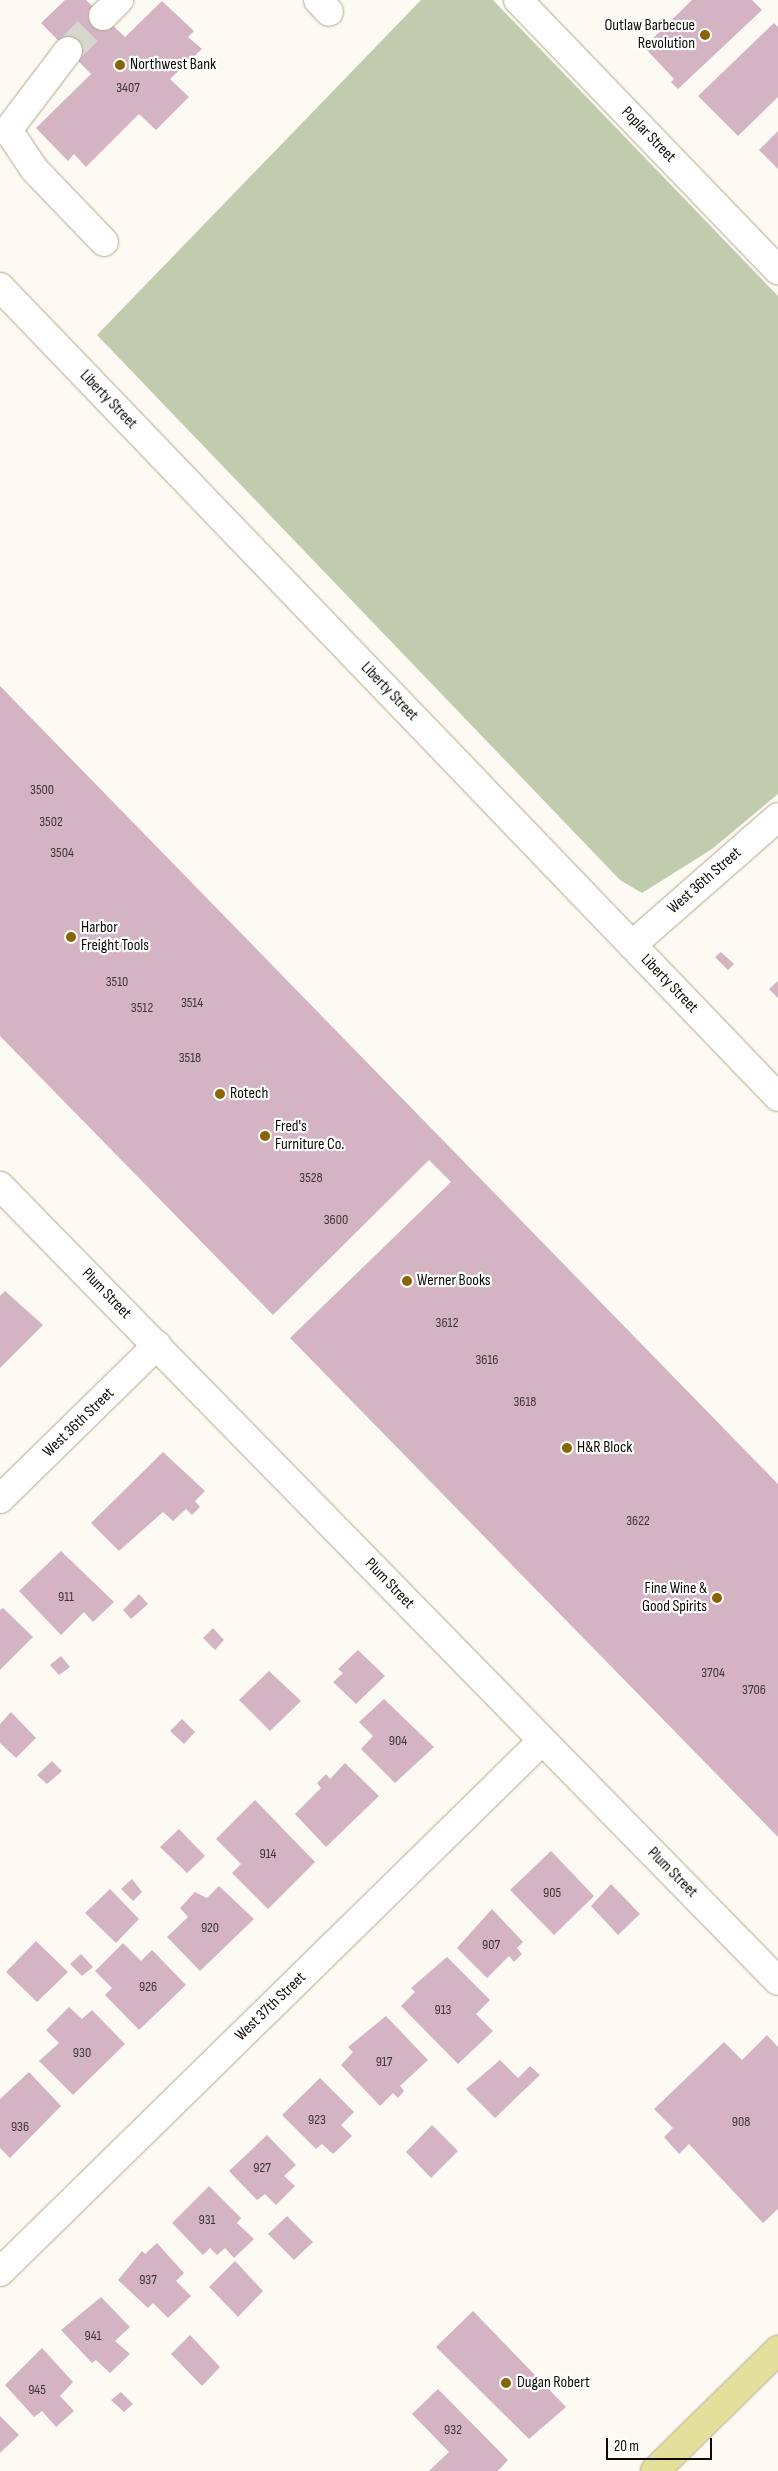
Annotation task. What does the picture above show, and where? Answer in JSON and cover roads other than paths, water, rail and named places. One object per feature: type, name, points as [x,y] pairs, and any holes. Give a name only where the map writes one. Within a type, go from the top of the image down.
[{"type":"main road","points":[[655,2471],[778,2350]]},
{"type":"street","name":"Poplar Street","points":[[518,0],[778,270]]},
{"type":"street","points":[[68,51],[8,130],[34,169],[104,242]]},
{"type":"street","name":"Liberty Street","points":[[0,286],[778,1097]]},
{"type":"street","name":"West 36th Street","points":[[632,945],[778,817]]},
{"type":"street","name":"Plum Street","points":[[0,1186],[778,1981]]},
{"type":"street","name":"West 36th Street","points":[[0,1499],[157,1345]]},
{"type":"street","name":"West 37th Street","points":[[0,2272],[542,1741]]},
{"type":"tunnel","points":[[68,51],[103,16]]},
{"type":"place","name":"Outlaw Barbecue Revolution","points":[[705,35]]},
{"type":"place","name":"Northwest Bank","points":[[120,65]]},
{"type":"place","name":"Harbor Freight Tools","points":[[71,937]]},
{"type":"place","name":"Rotech","points":[[220,1094]]},
{"type":"place","name":"Fred's Furniture Co.","points":[[265,1136]]},
{"type":"place","name":"Werner Books","points":[[407,1281]]},
{"type":"place","name":"H&R Block","points":[[567,1448]]},
{"type":"place","name":"Fine Wine & Good Spirits","points":[[717,1598]]},
{"type":"place","name":"Dugan Robert","points":[[506,2383]]}]
